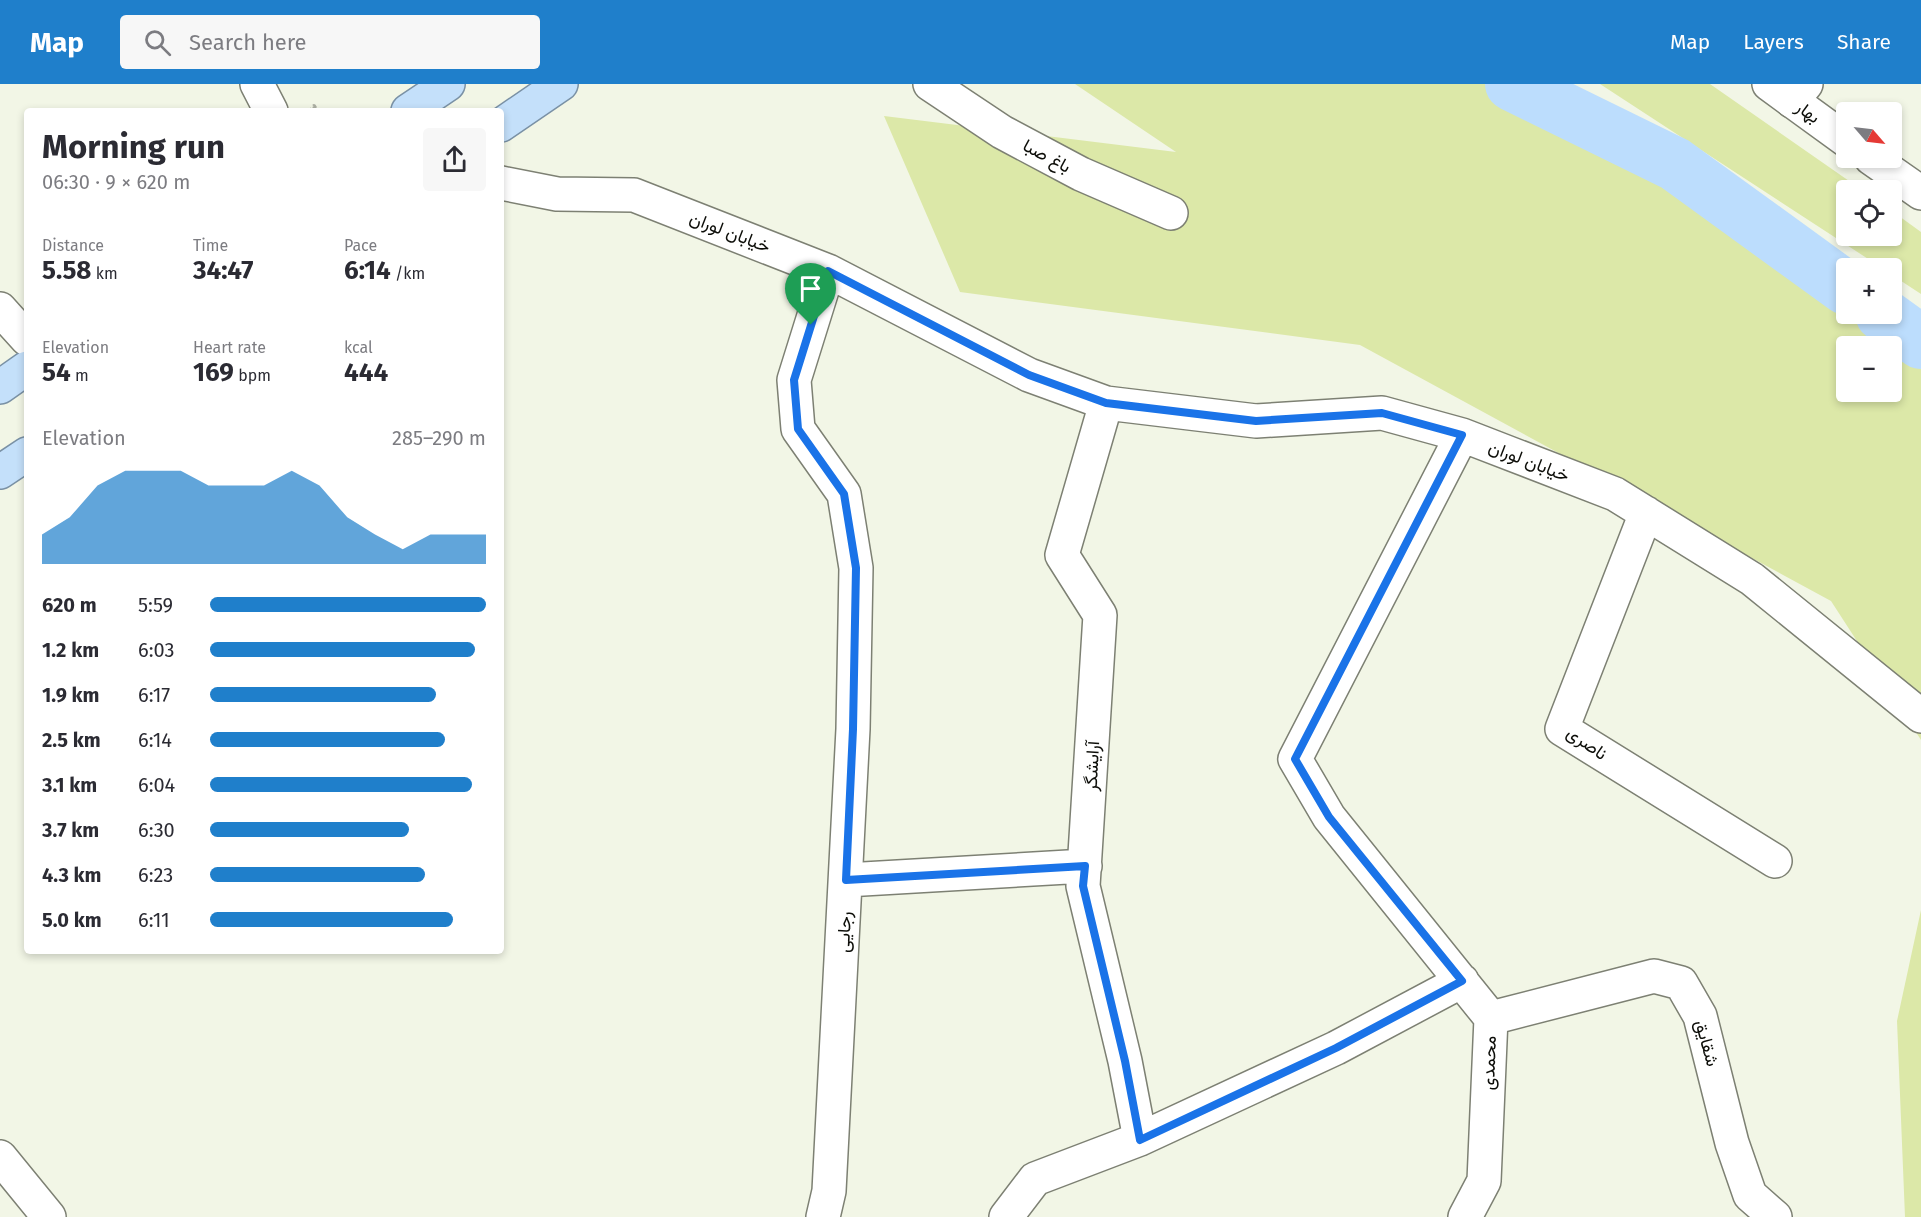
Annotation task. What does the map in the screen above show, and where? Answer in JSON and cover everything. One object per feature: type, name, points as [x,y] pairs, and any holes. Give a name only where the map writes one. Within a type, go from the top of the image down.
[{"type":"highway","points":[[412,108],[448,84]]},
{"type":"highway","points":[[504,123],[561,84]]},
{"type":"highway","points":[[0,387],[24,370]]},
{"type":"highway","points":[[0,472],[24,456]]},
{"type":"street","points":[[257,84],[269,108]]},
{"type":"street","name":"باغ صبا","points":[[930,84],[1002,132],[1081,174],[1171,213]]},
{"type":"street","name":"بهار","points":[[1789,90],[1836,131]]},
{"type":"street","points":[[1885,168],[1921,193]]},
{"type":"street","name":"خیابان لوران","points":[[504,184],[557,194],[634,195],[828,271],[1029,375],[1106,403],[1256,421],[1382,413],[1462,435],[1615,494],[1752,579],[1921,716]]},
{"type":"street","name":"رجایی","points":[[823,1217],[829,1191],[846,880],[853,729],[856,568],[844,494],[798,429],[794,380],[828,271]]},
{"type":"street","points":[[0,309],[24,336]]},
{"type":"street","name":"آرایشگر","points":[[1106,403],[1062,555],[1100,615],[1083,886],[1125,1061],[1140,1140]]},
{"type":"street","name":"محمدی","points":[[1462,435],[1295,759],[1329,817],[1491,1018],[1484,1181],[1465,1217]]},
{"type":"street","name":"ناصری","points":[[1646,513],[1562,729],[1776,861]]},
{"type":"street","points":[[846,880],[1085,866]]},
{"type":"street","name":"شقایق","points":[[1491,1018],[1654,976],[1681,983],[1701,1016],[1732,1143],[1750,1195],[1774,1217]]},
{"type":"street","points":[[1006,1217],[1035,1179],[1140,1140],[1336,1048],[1462,981]]},
{"type":"street","points":[[0,1157],[49,1217]]},
{"type":"green space","points":[[1075,84],[1570,84],[1836,260],[1836,324],[1902,324],[1902,305],[1921,317],[1921,740],[1831,601],[1360,345],[960,292],[884,116],[1176,152]]},
{"type":"green space","points":[[1600,84],[1710,84],[1848,180],[1836,180],[1836,238]]},
{"type":"green space","points":[[1902,218],[1921,232],[1921,294],[1902,282],[1902,258],[1867,258],[1848,246],[1902,246]]},
{"type":"green space","points":[[1921,910],[1921,1217],[1905,1217],[1897,1021]]},
{"type":"waterway","points":[[1512,84],[1675,164],[1836,281]]},
{"type":"waterway","points":[[1896,324],[1921,342]]},
{"type":"route","points":[[828,271],[1029,375],[1106,403],[1256,421],[1382,413],[1462,435],[1295,759],[1329,817],[1462,981],[1336,1048],[1140,1140],[1125,1061],[1083,886],[1085,866],[846,880],[853,729],[856,568],[844,494],[798,429],[794,380],[811,325],[828,271]]}]
